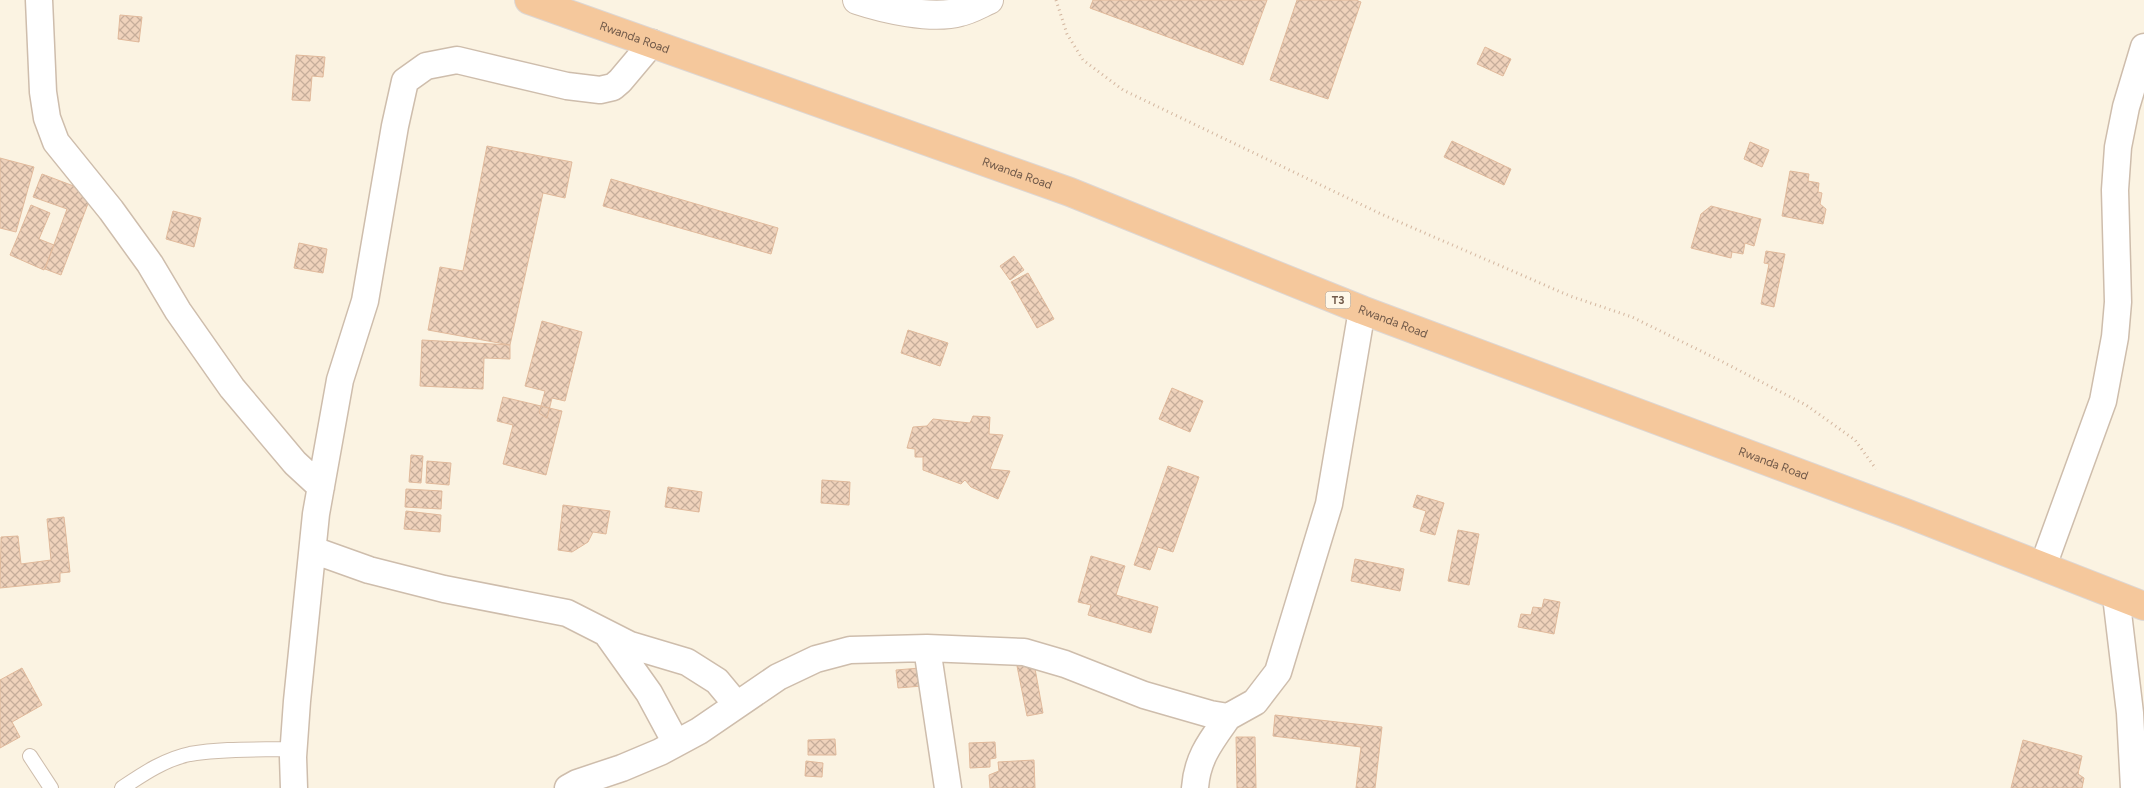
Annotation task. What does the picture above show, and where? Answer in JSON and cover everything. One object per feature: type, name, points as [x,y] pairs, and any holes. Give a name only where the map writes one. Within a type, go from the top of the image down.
[{"type":"highway","name":"Rwanda Road","points":[[529,0],[1070,192],[1362,310],[1906,512],[2144,606]]},
{"type":"street","points":[[39,0],[43,92],[47,118],[56,142],[111,210],[144,256],[178,311],[232,388],[295,463],[321,487]]},
{"type":"street","points":[[857,0],[877,7],[935,15],[960,12],[989,0]]},
{"type":"street","points":[[294,788],[294,749],[321,487],[340,380],[365,301],[395,126],[405,80],[426,66],[457,60],[567,86],[600,90],[613,87],[620,81],[652,44]]},
{"type":"street","points":[[2043,566],[2105,392],[2115,337],[2118,302],[2115,190],[2118,147],[2126,107],[2144,47]]},
{"type":"street","points":[[1195,788],[1196,770],[1204,753],[1228,717],[1255,702],[1278,672],[1329,504],[1362,310]]},
{"type":"street","points":[[313,550],[369,570],[444,589],[567,613],[647,651],[675,657],[687,662],[717,681],[738,705]]},
{"type":"street","points":[[2116,596],[2130,713],[2134,788]]},
{"type":"street","points":[[605,632],[650,694],[676,744]]},
{"type":"street","points":[[568,788],[577,783],[622,768],[676,744],[778,678],[816,659],[850,650],[928,648],[1024,652],[1065,664],[1144,695],[1210,714],[1228,717]]},
{"type":"street","points":[[928,648],[948,788]]},
{"type":"lane","points":[[122,788],[161,764],[189,754],[220,751],[294,749]]},
{"type":"lane","points":[[30,756],[51,788]]},
{"type":"path","points":[[1056,0],[1067,34],[1083,60],[1123,90],[1399,222],[1570,296],[1632,317],[1719,360],[1806,405],[1855,440],[1878,472]]},
{"type":"building","points":[[1093,0],[1267,0],[1243,65],[1090,8]]},
{"type":"building","points":[[1297,0],[1356,0],[1361,2],[1328,99],[1270,80]]},
{"type":"building","points":[[120,15],[142,17],[139,42],[118,39]]},
{"type":"building","points":[[1485,47],[1511,59],[1503,76],[1477,64]]},
{"type":"building","points":[[296,55],[325,57],[323,77],[312,76],[310,101],[292,100]]},
{"type":"building","points":[[1452,141],[1511,169],[1504,185],[1444,157]]},
{"type":"building","points":[[1750,142],[1769,150],[1762,167],[1744,159]]},
{"type":"building","points":[[487,146],[572,162],[565,198],[543,193],[510,345],[428,330],[440,267],[463,271]]},
{"type":"building","points":[[0,158],[34,167],[16,232],[0,228]]},
{"type":"building","points":[[1790,171],[1809,174],[1808,181],[1819,183],[1818,192],[1822,193],[1820,204],[1826,209],[1823,224],[1782,216]]},
{"type":"building","points":[[42,174],[92,193],[61,275],[45,269],[67,209],[33,197]]},
{"type":"building","points":[[611,179],[778,228],[771,254],[603,206]]},
{"type":"building","points":[[31,205],[50,213],[39,239],[54,245],[44,270],[10,255]]},
{"type":"building","points":[[1711,206],[1761,219],[1754,246],[1745,243],[1743,254],[1732,252],[1731,258],[1691,248],[1701,214]]},
{"type":"building","points":[[173,211],[201,218],[194,247],[166,239]]},
{"type":"building","points":[[299,243],[327,249],[323,273],[294,268]]},
{"type":"building","points":[[1766,251],[1785,254],[1774,307],[1761,304],[1769,264],[1764,263]]},
{"type":"building","points":[[1014,256],[1024,270],[1010,280],[1000,266]]},
{"type":"building","points":[[1028,273],[1054,319],[1037,328],[1011,282]]},
{"type":"building","points":[[542,321],[582,332],[565,401],[552,398],[547,418],[539,413],[545,391],[525,386]]},
{"type":"building","points":[[908,330],[948,343],[940,366],[901,353]]},
{"type":"building","points":[[422,340],[510,345],[510,359],[484,358],[483,389],[420,386]]},
{"type":"building","points":[[1172,388],[1203,401],[1190,432],[1159,419]]},
{"type":"building","points":[[503,397],[562,411],[546,475],[503,464],[513,425],[497,421]]},
{"type":"building","points":[[973,416],[990,417],[989,434],[1003,435],[990,469],[1010,471],[998,499],[971,487],[965,480],[961,484],[923,470],[923,457],[915,457],[915,449],[907,448],[913,427],[927,426],[933,419],[970,423]]},
{"type":"building","points":[[411,455],[423,456],[421,483],[409,482]]},
{"type":"building","points":[[427,461],[451,463],[449,485],[426,483]]},
{"type":"building","points":[[1168,466],[1199,477],[1173,552],[1158,547],[1150,570],[1134,565]]},
{"type":"building","points":[[822,480],[850,482],[849,505],[821,503]]},
{"type":"building","points":[[668,487],[702,492],[699,512],[665,507]]},
{"type":"building","points":[[406,489],[442,491],[441,509],[405,507]]},
{"type":"building","points":[[1417,495],[1444,503],[1435,535],[1420,531],[1426,511],[1413,507]]},
{"type":"building","points":[[563,505],[610,511],[606,534],[593,532],[588,542],[572,552],[558,550]]},
{"type":"building","points":[[406,511],[441,515],[440,532],[404,529]]},
{"type":"building","points":[[64,517],[70,572],[60,573],[60,582],[0,588],[1,537],[18,536],[21,564],[51,560],[47,519]]},
{"type":"building","points":[[1458,530],[1479,534],[1469,585],[1448,581]]},
{"type":"building","points":[[1091,556],[1125,566],[1116,595],[1158,607],[1151,633],[1088,615],[1091,605],[1078,602]]},
{"type":"building","points":[[1355,559],[1404,569],[1400,591],[1351,581]]},
{"type":"building","points":[[1544,599],[1560,602],[1554,634],[1518,627],[1521,614],[1531,615],[1533,607],[1542,608]]},
{"type":"building","points":[[1034,663],[1043,713],[1027,716],[1017,666]]},
{"type":"building","points":[[22,668],[42,705],[12,722],[20,737],[0,748],[0,680]]},
{"type":"building","points":[[920,668],[922,686],[898,688],[896,670]]},
{"type":"building","points":[[1275,715],[1382,727],[1375,788],[1356,788],[1361,747],[1273,736]]},
{"type":"building","points":[[1236,737],[1255,737],[1256,788],[1237,788]]},
{"type":"building","points":[[835,739],[836,755],[808,755],[808,740]]},
{"type":"building","points":[[2023,740],[2082,756],[2078,774],[2084,778],[2082,788],[2011,788]]},
{"type":"building","points":[[995,742],[996,758],[990,759],[990,767],[970,768],[969,743]]},
{"type":"building","points":[[1034,760],[1035,788],[990,788],[989,775],[999,771],[998,762]]},
{"type":"building","points":[[806,761],[823,763],[822,777],[805,776]]}]
